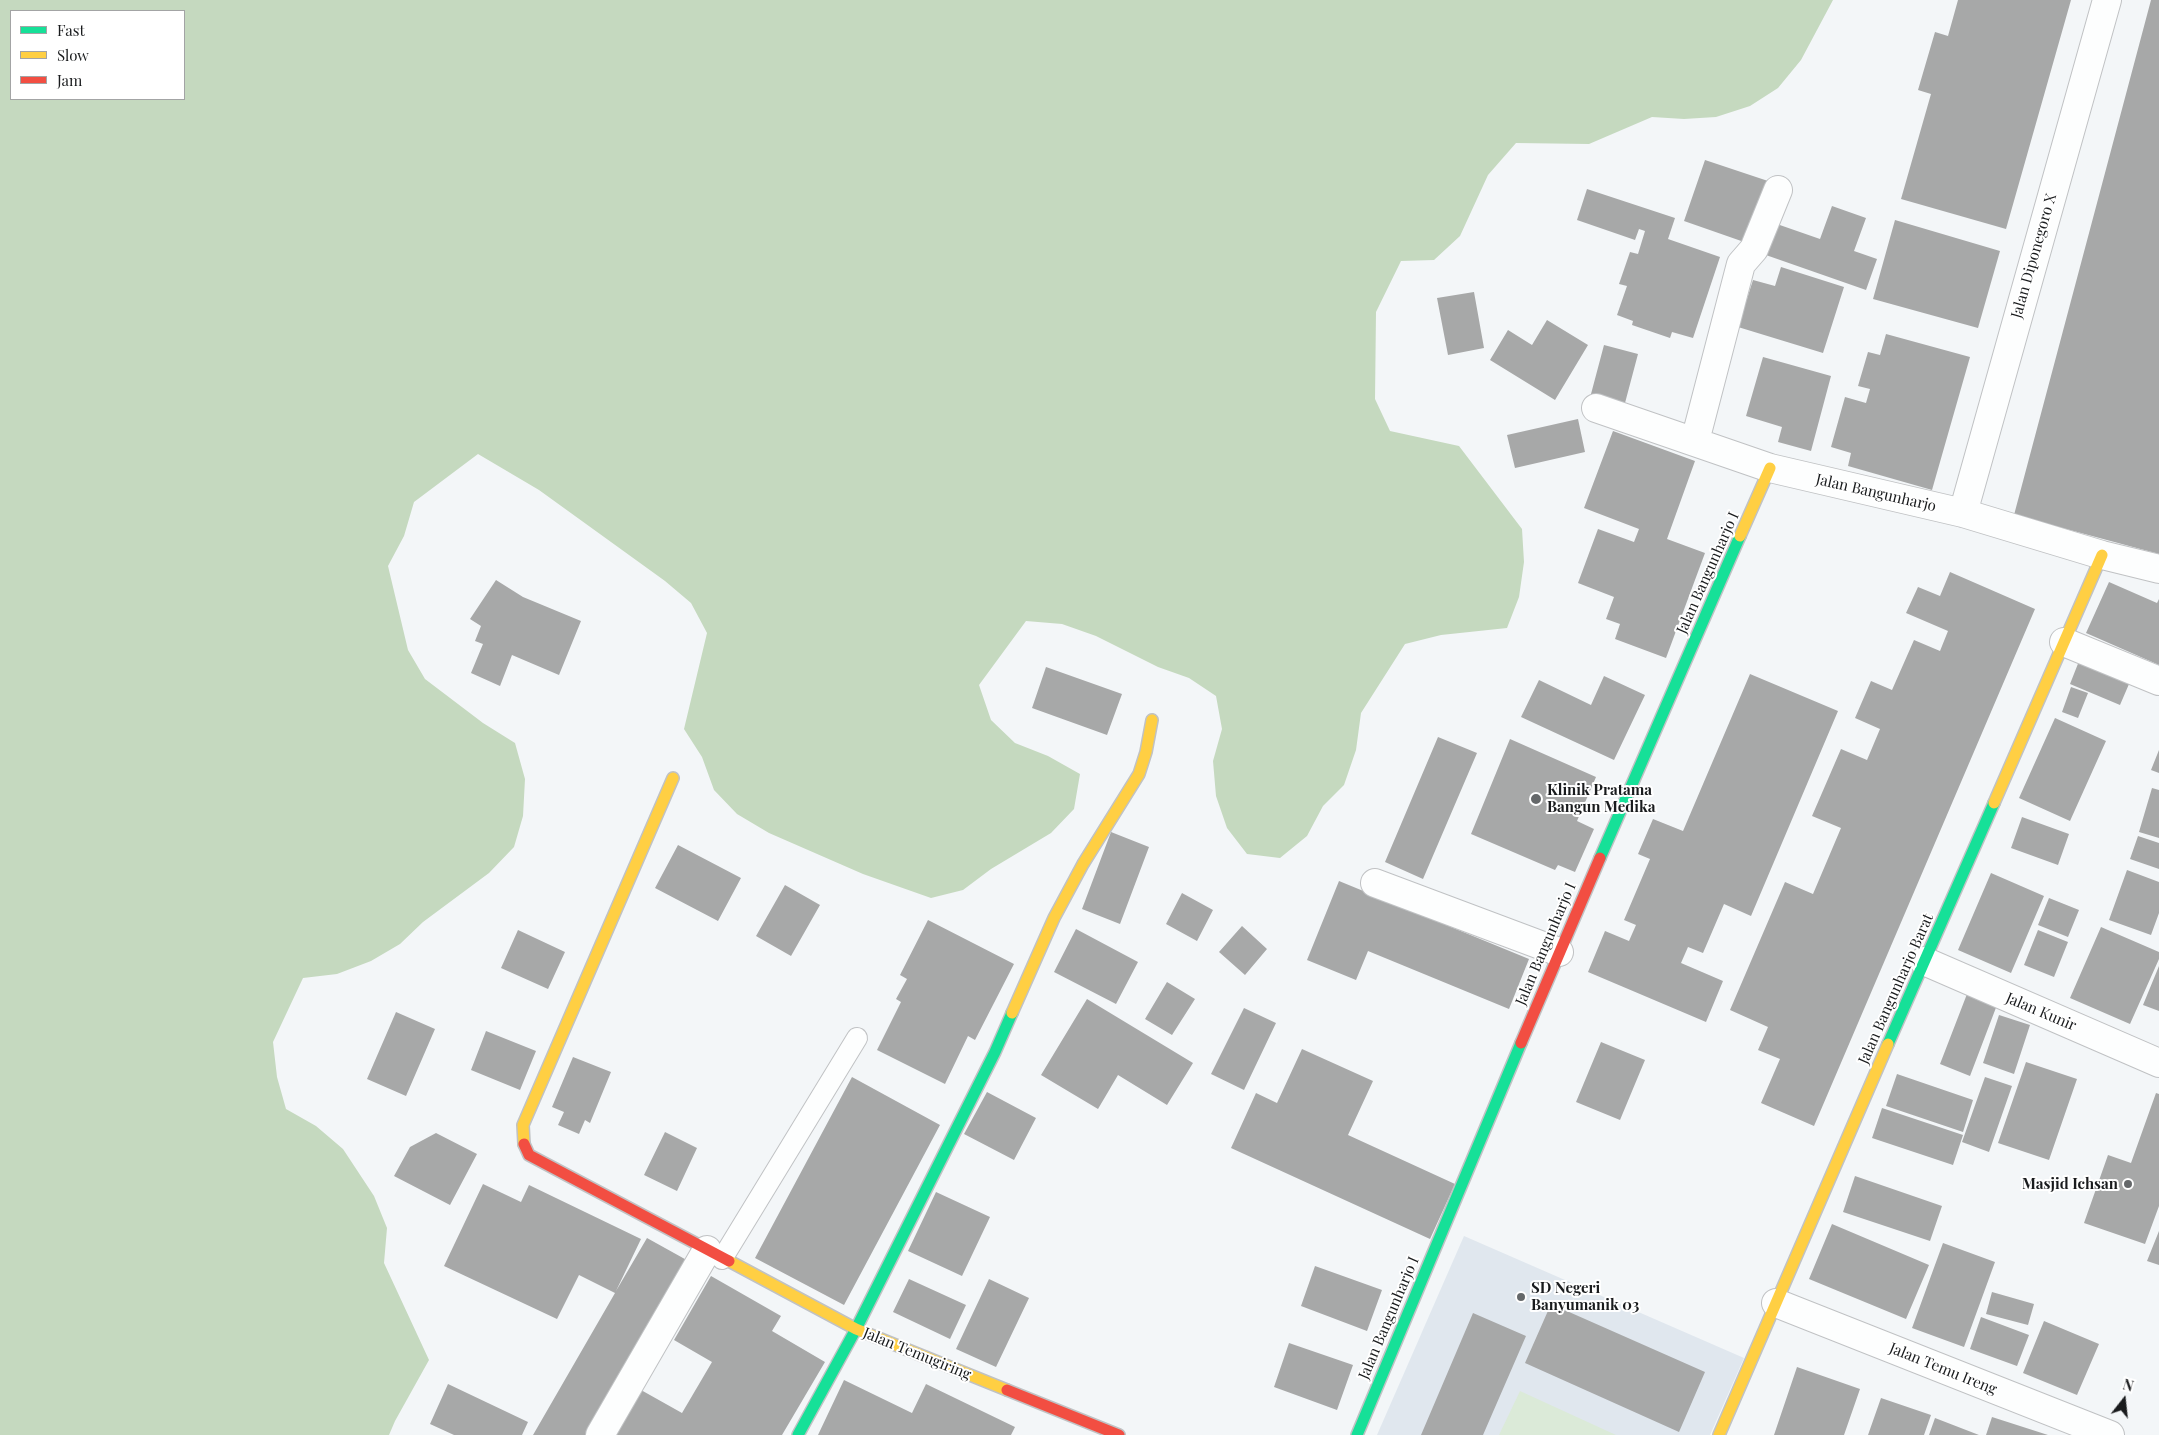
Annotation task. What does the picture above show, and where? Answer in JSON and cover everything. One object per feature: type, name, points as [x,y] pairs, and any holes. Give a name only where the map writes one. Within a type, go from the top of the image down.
[{"type":"street","name":"Jalan Diponegoro X","points":[[1963,513],[2107,0]]},
{"type":"street","points":[[1695,441],[1742,264],[1754,249],[1778,190]]},
{"type":"street","name":"Jalan Bangunharjo","points":[[1596,408],[1770,468],[1963,513],[2102,555],[2159,569]]},
{"type":"street","name":"Jalan Bangunharjo I","points":[[1356,1435],[1559,952],[1770,468]]},
{"type":"street","name":"Jalan Bangunharjo Barat","points":[[1719,1435],[2102,555]]},
{"type":"street","points":[[2064,642],[2159,681]]},
{"type":"street","points":[[798,1435],[856,1330],[995,1052],[1054,918],[1083,864],[1139,774],[1146,752],[1152,720]]},
{"type":"street","name":"Jalan Temugiring","points":[[673,778],[522,1125],[523,1142],[529,1155],[856,1330],[1119,1435]]},
{"type":"street","points":[[1375,883],[1559,952]]},
{"type":"street","name":"Jalan Kunir","points":[[1924,961],[2159,1063]]},
{"type":"street","points":[[600,1435],[715,1255]]},
{"type":"street","name":"Jalan Temu Ireng","points":[[1776,1303],[2110,1435]]},
{"type":"lane","points":[[715,1255],[857,1038]]},
{"type":"shaded area","name":"SD Negeri Banyumanik 03","points":[[1464,1236],[1744,1358],[1710,1435],[1377,1435]]},
{"type":"green space","points":[[0,0],[1833,0],[1801,60],[1778,88],[1750,106],[1716,117],[1684,119],[1652,117],[1589,144],[1516,143],[1488,175],[1460,236],[1434,260],[1401,261],[1376,312],[1375,399],[1390,431],[1459,446],[1522,529],[1524,562],[1519,597],[1507,628],[1441,635],[1405,644],[1361,713],[1356,750],[1344,785],[1323,806],[1307,836],[1280,858],[1247,854],[1227,828],[1216,796],[1213,761],[1222,729],[1216,696],[1189,678],[1158,667],[1096,636],[1062,624],[1026,621],[979,685],[991,720],[1015,743],[1048,756],[1080,774],[1074,809],[1051,833],[991,869],[963,890],[931,898],[863,874],[769,833],[737,814],[714,790],[702,757],[684,729],[707,633],[691,603],[665,581],[539,490],[478,454],[414,502],[404,536],[388,566],[408,650],[425,679],[483,723],[515,743],[525,779],[523,816],[514,847],[489,873],[423,922],[400,944],[371,961],[337,974],[303,978],[273,1042],[277,1077],[286,1109],[316,1126],[343,1149],[374,1196],[387,1228],[384,1263],[429,1360],[389,1435],[0,1435]]},
{"type":"green space","points":[[1520,1391],[1616,1435],[1499,1435]]},
{"type":"building","points":[[1958,0],[2071,0],[2006,229],[1901,199],[1931,94],[1918,90],[1935,32],[1948,36]]},
{"type":"building","points":[[2151,0],[2159,0],[2159,554],[2014,515]]},
{"type":"building","points":[[1705,160],[1768,181],[1747,243],[1684,221]]},
{"type":"building","points":[[1587,189],[1675,218],[1668,239],[1720,257],[1693,338],[1672,332],[1670,338],[1632,325],[1633,321],[1617,315],[1627,286],[1619,284],[1630,252],[1638,254],[1645,231],[1639,229],[1635,240],[1577,220]]},
{"type":"building","points":[[1832,206],[1866,218],[1854,251],[1877,259],[1866,290],[1763,254],[1774,223],[1820,239]]},
{"type":"building","points":[[1895,220],[2000,251],[1978,328],[1873,299]]},
{"type":"building","points":[[1781,267],[1844,287],[1823,353],[1738,327],[1753,280],[1775,286]]},
{"type":"building","points":[[1474,292],[1484,348],[1448,355],[1437,298]]},
{"type":"building","points":[[1547,320],[1588,345],[1555,400],[1490,360],[1508,330],[1532,345]]},
{"type":"building","points":[[1886,334],[1970,357],[1932,490],[1848,466],[1851,453],[1831,447],[1845,397],[1866,403],[1870,389],[1858,386],[1868,352],[1880,355]]},
{"type":"building","points":[[1604,345],[1638,354],[1625,403],[1591,394]]},
{"type":"building","points":[[1763,357],[1831,376],[1811,451],[1778,442],[1782,427],[1746,416]]},
{"type":"building","points":[[1578,419],[1585,452],[1515,468],[1507,435]]},
{"type":"building","points":[[1613,431],[1695,461],[1667,539],[1705,553],[1666,658],[1615,639],[1620,624],[1606,619],[1614,597],[1578,583],[1598,529],[1634,542],[1639,529],[1584,508]]},
{"type":"building","points":[[1950,572],[2035,609],[1814,1126],[1761,1103],[1780,1059],[1758,1050],[1768,1027],[1730,1010],[1785,882],[1813,894],[1841,828],[1812,816],[1841,749],[1867,760],[1880,729],[1855,718],[1871,681],[1892,690],[1914,640],[1940,651],[1948,631],[1906,613],[1918,587],[1940,596]]},
{"type":"building","points":[[496,580],[523,597],[581,621],[559,675],[512,655],[500,686],[471,673],[483,644],[475,641],[481,626],[470,619]]},
{"type":"building","points":[[2109,582],[2157,603],[2159,599],[2159,665],[2086,633]]},
{"type":"building","points":[[2081,656],[2132,677],[2120,705],[2070,684]]},
{"type":"building","points":[[1046,667],[1122,694],[1107,735],[1032,708]]},
{"type":"building","points":[[1750,674],[1838,711],[1751,916],[1724,904],[1703,953],[1688,947],[1681,963],[1723,981],[1706,1022],[1588,972],[1605,931],[1629,941],[1636,925],[1624,920],[1650,859],[1638,854],[1653,819],[1683,831]]},
{"type":"building","points":[[1604,676],[1645,695],[1614,760],[1521,717],[1539,680],[1591,705]]},
{"type":"building","points":[[2071,687],[2088,693],[2078,718],[2062,712]]},
{"type":"building","points":[[2055,718],[2106,741],[2070,821],[2019,798]]},
{"type":"building","points":[[1438,737],[1477,753],[1423,879],[1385,862]]},
{"type":"building","name":"Klinik Pratama Bangun Medika","points":[[1510,739],[1596,777],[1577,821],[1594,829],[1575,872],[1558,865],[1555,870],[1471,834]]},
{"type":"building","points":[[2159,750],[2159,773],[2151,770]]},
{"type":"building","points":[[2152,788],[2159,790],[2159,838],[2139,832]]},
{"type":"building","points":[[2022,817],[2069,834],[2058,865],[2011,848]]},
{"type":"building","points":[[1111,832],[1149,847],[1120,924],[1082,909]]},
{"type":"building","points":[[2138,836],[2159,843],[2159,869],[2130,859]]},
{"type":"building","points":[[678,845],[741,878],[718,921],[655,888]]},
{"type":"building","points":[[2127,870],[2159,882],[2159,913],[2151,935],[2109,920]]},
{"type":"building","points":[[1991,873],[2044,896],[2011,973],[1958,950]]},
{"type":"building","points":[[1339,881],[1529,959],[1509,1009],[1368,951],[1356,980],[1307,960]]},
{"type":"building","points":[[785,885],[820,905],[791,956],[756,936]]},
{"type":"building","points":[[1182,893],[1213,910],[1197,941],[1166,924]]},
{"type":"building","points":[[2049,898],[2079,910],[2068,937],[2038,925]]},
{"type":"building","points":[[928,920],[1014,964],[975,1040],[968,1036],[945,1084],[877,1050],[901,1002],[896,999],[907,979],[900,975]]},
{"type":"building","points":[[1242,926],[1267,949],[1245,975],[1219,952]]},
{"type":"building","points":[[2101,927],[2159,952],[2159,959],[2130,1024],[2070,998]]},
{"type":"building","points":[[1076,929],[1138,962],[1116,1004],[1054,972]]},
{"type":"building","points":[[518,930],[565,952],[548,989],[501,968]]},
{"type":"building","points":[[2038,930],[2068,942],[2054,977],[2024,965]]},
{"type":"building","points":[[2159,966],[2159,1011],[2143,1005]]},
{"type":"building","points":[[1167,982],[1195,999],[1172,1035],[1145,1019]]},
{"type":"building","points":[[1967,994],[1997,1005],[1970,1076],[1940,1064]]},
{"type":"building","points":[[1087,999],[1193,1063],[1167,1105],[1118,1075],[1098,1109],[1041,1075]]},
{"type":"building","points":[[1244,1008],[1276,1023],[1244,1090],[1211,1074]]},
{"type":"building","points":[[396,1012],[435,1029],[406,1096],[367,1079]]},
{"type":"building","points":[[1999,1015],[2030,1025],[2014,1074],[1983,1063]]},
{"type":"building","points":[[486,1031],[536,1051],[520,1090],[471,1070]]},
{"type":"building","points":[[1601,1042],[1645,1060],[1620,1120],[1576,1102]]},
{"type":"building","points":[[1302,1049],[1373,1081],[1348,1135],[1455,1184],[1430,1239],[1231,1148],[1256,1093],[1277,1103]]},
{"type":"building","points":[[573,1057],[611,1072],[590,1123],[585,1120],[579,1134],[558,1125],[564,1112],[552,1107]]},
{"type":"building","points":[[2026,1062],[2077,1079],[2049,1160],[1998,1143]]},
{"type":"building","points":[[1897,1074],[1973,1100],[1963,1132],[1886,1106]]},
{"type":"building","points":[[852,1077],[940,1125],[844,1305],[755,1258]]},
{"type":"building","points":[[1985,1077],[2012,1086],[1989,1152],[1962,1142]]},
{"type":"building","points":[[987,1092],[1036,1118],[1014,1160],[964,1134]]},
{"type":"building","name":"Masjid Ichsan","points":[[2156,1093],[2159,1094],[2159,1206],[2145,1244],[2084,1223],[2108,1155],[2131,1163]]},
{"type":"building","points":[[1882,1108],[1963,1135],[1953,1165],[1872,1138]]},
{"type":"building","points":[[665,1132],[697,1148],[677,1191],[644,1175]]},
{"type":"building","points":[[436,1133],[477,1154],[450,1205],[394,1176],[410,1147]]},
{"type":"building","points":[[1855,1176],[1942,1206],[1930,1241],[1843,1212]]},
{"type":"building","points":[[483,1184],[521,1202],[529,1185],[641,1239],[616,1291],[647,1238],[692,1263],[593,1435],[533,1435],[615,1293],[579,1275],[557,1319],[444,1266]]},
{"type":"building","points":[[936,1192],[990,1217],[962,1276],[908,1251]]},
{"type":"building","points":[[1832,1224],[1929,1265],[1906,1319],[1809,1279]]},
{"type":"building","points":[[2159,1231],[2159,1265],[2147,1261]]},
{"type":"building","points":[[1943,1243],[1995,1262],[1964,1347],[1912,1328]]},
{"type":"building","points":[[1315,1266],[1382,1290],[1367,1331],[1301,1306]]},
{"type":"building","points":[[711,1276],[781,1316],[772,1331],[825,1362],[782,1435],[615,1435],[641,1390],[682,1413],[712,1362],[674,1340]]},
{"type":"building","points":[[909,1279],[966,1305],[950,1339],[893,1312]]},
{"type":"building","points":[[989,1279],[1029,1298],[996,1367],[956,1349]]},
{"type":"building","points":[[1992,1292],[2034,1304],[2028,1325],[1986,1314]]},
{"type":"building","points":[[1551,1304],[1705,1372],[1679,1432],[1525,1363]]},
{"type":"building","points":[[1473,1313],[1526,1336],[1483,1435],[1421,1435]]},
{"type":"building","points":[[1981,1317],[2029,1335],[2017,1366],[1970,1349]]},
{"type":"building","points":[[2044,1321],[2099,1344],[2077,1395],[2023,1373]]},
{"type":"building","points":[[1289,1343],[1353,1365],[1337,1410],[1274,1387]]},
{"type":"building","points":[[1797,1367],[1860,1389],[1844,1435],[1774,1435]]},
{"type":"building","points":[[844,1380],[912,1413],[926,1384],[1015,1427],[1011,1435],[818,1435]]},
{"type":"building","points":[[448,1384],[528,1422],[522,1435],[454,1435],[430,1424]]},
{"type":"building","points":[[1881,1398],[1931,1415],[1924,1435],[1868,1435]]},
{"type":"building","points":[[1992,1417],[2048,1435],[1986,1435]]},
{"type":"building","points":[[1935,1418],[1979,1435],[1929,1435]]},
{"type":"traffic: fast","points":[[1600,858],[1740,536]]},
{"type":"traffic: fast","points":[[1888,1044],[1994,803]]},
{"type":"traffic: fast","points":[[798,1435],[856,1329],[995,1052],[1012,1013]]},
{"type":"traffic: fast","points":[[1357,1435],[1521,1043]]},
{"type":"traffic: slow","points":[[1740,536],[1770,468]]},
{"type":"traffic: slow","points":[[1994,803],[2102,555]]},
{"type":"traffic: slow","points":[[1012,1013],[1054,918],[1083,864],[1139,774],[1146,752],[1152,720]]},
{"type":"traffic: slow","points":[[524,1144],[523,1125],[673,778]]},
{"type":"traffic: slow","points":[[1719,1435],[1888,1044]]},
{"type":"traffic: slow","points":[[729,1261],[856,1329],[1007,1390]]},
{"type":"traffic: jam","points":[[1521,1043],[1600,858]]},
{"type":"traffic: jam","points":[[524,1144],[529,1155],[729,1261]]},
{"type":"traffic: jam","points":[[1007,1390],[1119,1435]]},
{"type":"place","name":"Klinik Pratama Bangun Medika","points":[[1536,799]]},
{"type":"place","name":"Masjid Ichsan","points":[[2128,1184]]},
{"type":"place","name":"SD Negeri Banyumanik 03","points":[[1521,1297]]}]
